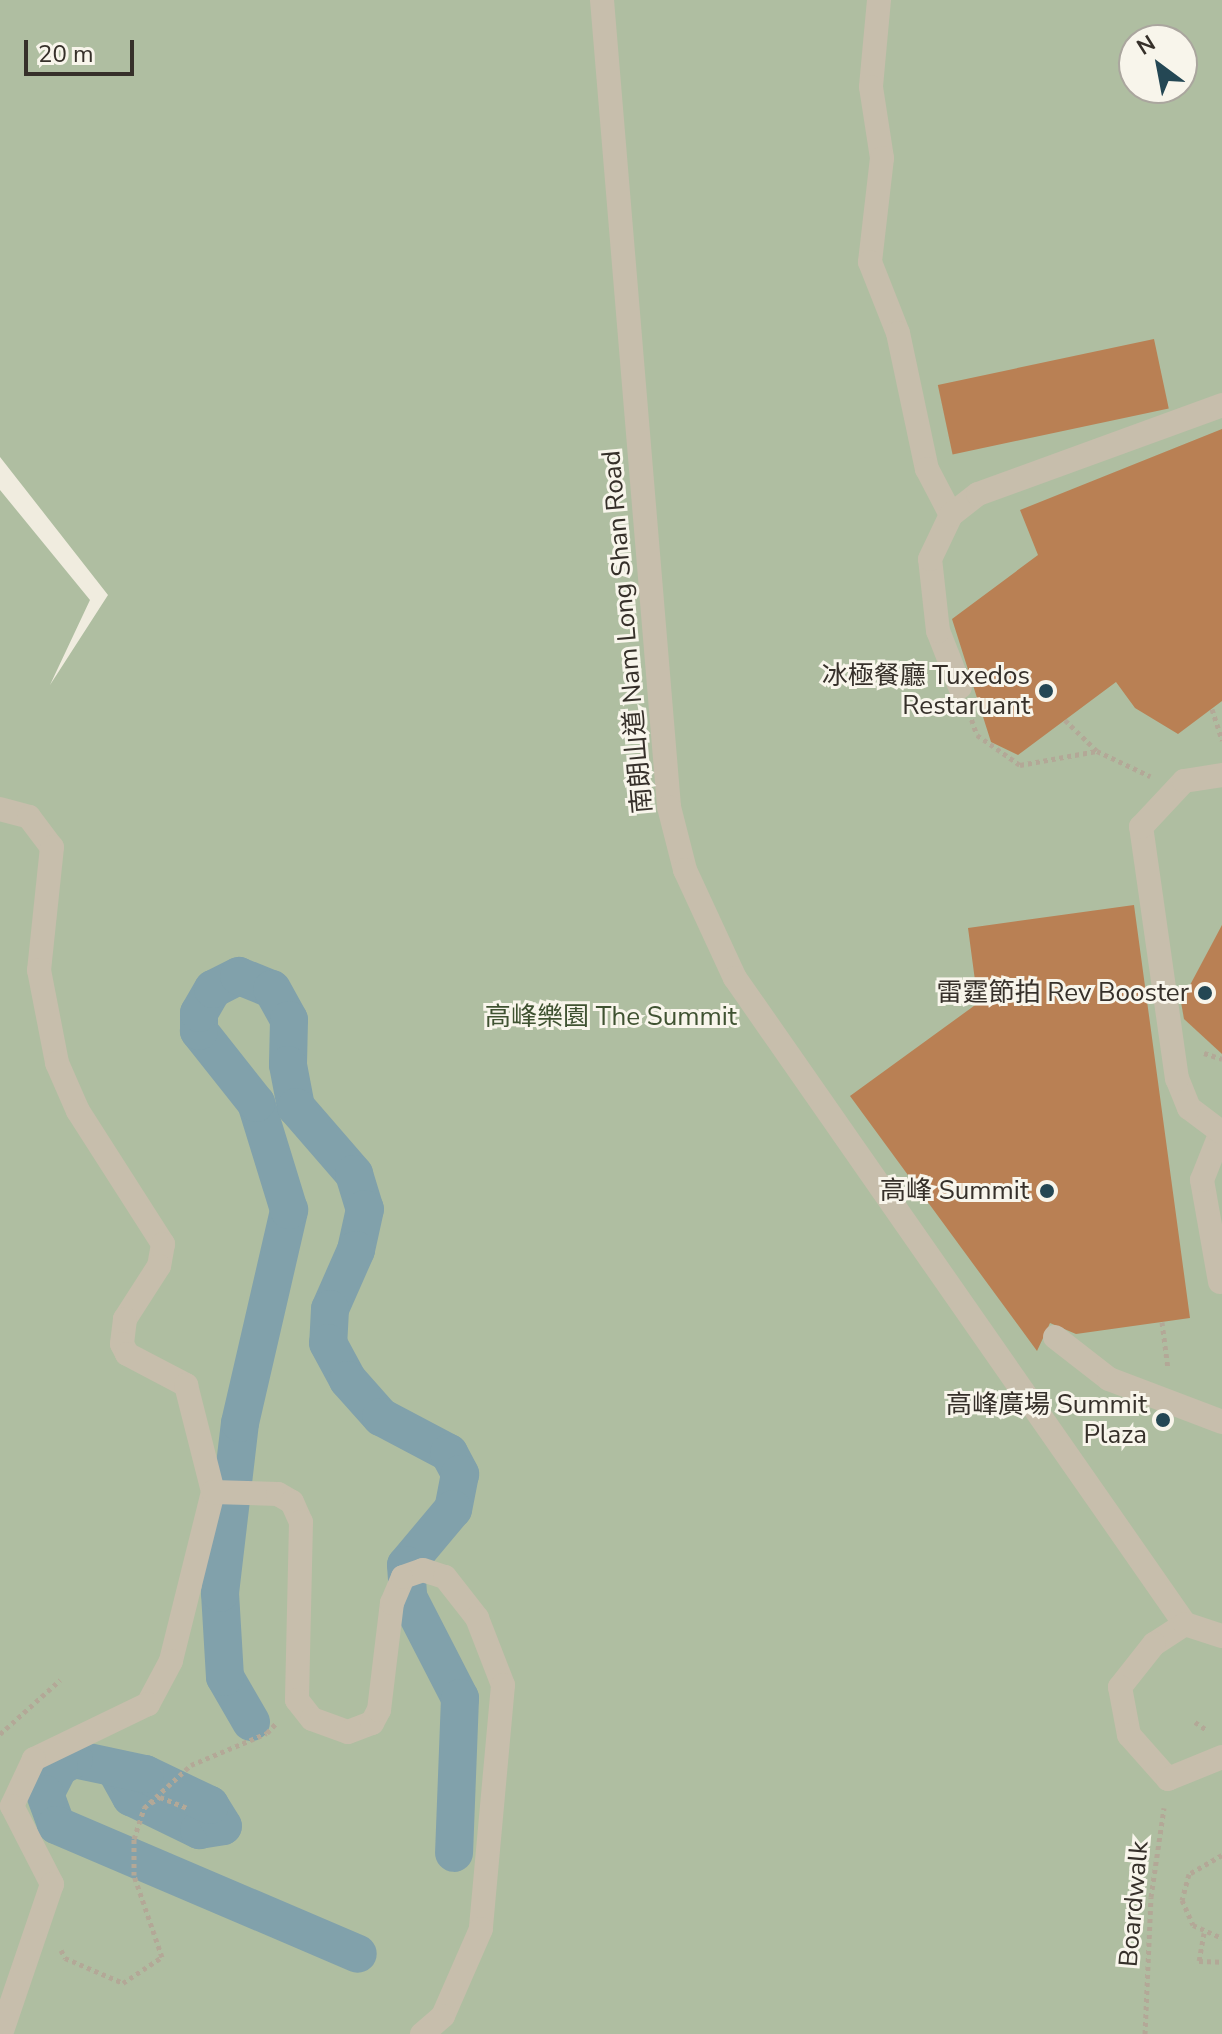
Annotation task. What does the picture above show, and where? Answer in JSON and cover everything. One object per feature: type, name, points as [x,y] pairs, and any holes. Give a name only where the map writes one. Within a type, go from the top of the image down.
[{"type":"street","name":"南朗山道 Nam Long Shan Road","points":[[602,0],[669,807],[685,870],[735,978],[1160,1594],[1185,1624]]},
{"type":"street","points":[[879,0],[871,87],[882,158],[870,262],[898,333],[927,469],[951,515]]},
{"type":"street","points":[[960,687],[938,631],[930,559],[951,515],[978,494],[1222,405]]},
{"type":"street","points":[[1220,1282],[1202,1180],[1222,1132],[1189,1108],[1177,1079],[1141,827],[1184,781],[1222,775]]},
{"type":"street","points":[[0,809],[29,817],[52,847],[39,970],[57,1063],[78,1111],[163,1244],[159,1266],[125,1319],[122,1344],[127,1354],[186,1385],[199,1416],[213,1492],[171,1661],[148,1704],[34,1759],[12,1806],[52,1884],[43,1918],[1,2034]]},
{"type":"street","points":[[1055,1337],[1109,1379],[1222,1422]]},
{"type":"street","points":[[213,1492],[278,1494],[292,1502],[301,1522],[297,1700],[312,1719],[348,1732],[372,1723],[379,1710],[392,1603],[403,1577],[423,1570],[445,1577],[477,1618],[503,1685],[481,1929],[443,2016],[422,2034]]},
{"type":"street","points":[[1222,1636],[1185,1624],[1154,1644],[1120,1687],[1129,1735],[1168,1779],[1222,1757]]},
{"type":"path","points":[[960,687],[977,735],[1020,765],[1097,751]]},
{"type":"path","points":[[1212,709],[1222,740]]},
{"type":"path","points":[[1065,720],[1097,751],[1138,773],[1184,781]]},
{"type":"path","points":[[1162,1322],[1172,1405]]},
{"type":"path","points":[[0,1734],[60,1680]]},
{"type":"path","points":[[43,1918],[65,1958],[123,1983],[162,1957],[152,1917],[134,1875],[134,1839],[144,1808],[191,1765],[267,1733]]},
{"type":"path","name":"Boardwalk","points":[[1145,2034],[1151,1897],[1168,1779]]},
{"type":"path","points":[[144,1808],[160,1797],[189,1809]]},
{"type":"path","points":[[1222,1855],[1198,1863],[1183,1886],[1185,1913],[1204,1933],[1222,1938]]},
{"type":"path","points":[[1204,1933],[1199,1961],[1222,1962]]},
{"type":"green space","name":"高峰樂園 The Summit","points":[[0,0],[1222,0],[1222,2034],[0,2034],[0,490],[90,600],[50,685],[108,595],[0,457]]},
{"type":"building","points":[[1154,339],[1169,408],[953,454],[938,385]]},
{"type":"building","points":[[1222,429],[1222,701],[1178,734],[1135,708],[1116,682],[1018,755],[991,742],[952,619],[1038,555],[1020,510]]},
{"type":"building","name":"高峰 Summit","points":[[1134,905],[1190,1318],[1076,1334],[1050,1323],[1037,1351],[850,1096],[978,1003],[968,928]]},
{"type":"building","name":"雷霆節拍 Rev Booster","points":[[1222,925],[1222,1054],[1184,1019],[1181,1002]]},
{"type":"waterway","points":[[251,1722],[225,1677],[220,1593],[240,1423],[289,1210],[256,1103],[199,1031],[199,1013],[213,989],[239,976],[272,989],[289,1020],[288,1065],[296,1107],[354,1174],[365,1209],[356,1250],[330,1309],[328,1343],[348,1380],[381,1417],[449,1453],[460,1474],[453,1509],[406,1565],[408,1597],[460,1698],[454,1853]]},
{"type":"waterway","points":[[117,1772],[131,1797],[199,1830],[223,1826],[210,1805],[145,1774],[74,1759],[59,1767],[45,1794],[56,1825],[358,1954]]},
{"type":"place","name":"冰極餐廳 Tuxedos Restaruant","points":[[1046,691]]},
{"type":"place","name":"雷霆節拍 Rev Booster","points":[[1205,993]]},
{"type":"place","name":"高峰 Summit","points":[[1047,1191]]},
{"type":"place","name":"高峰廣場 Summit Plaza","points":[[1163,1420]]}]
